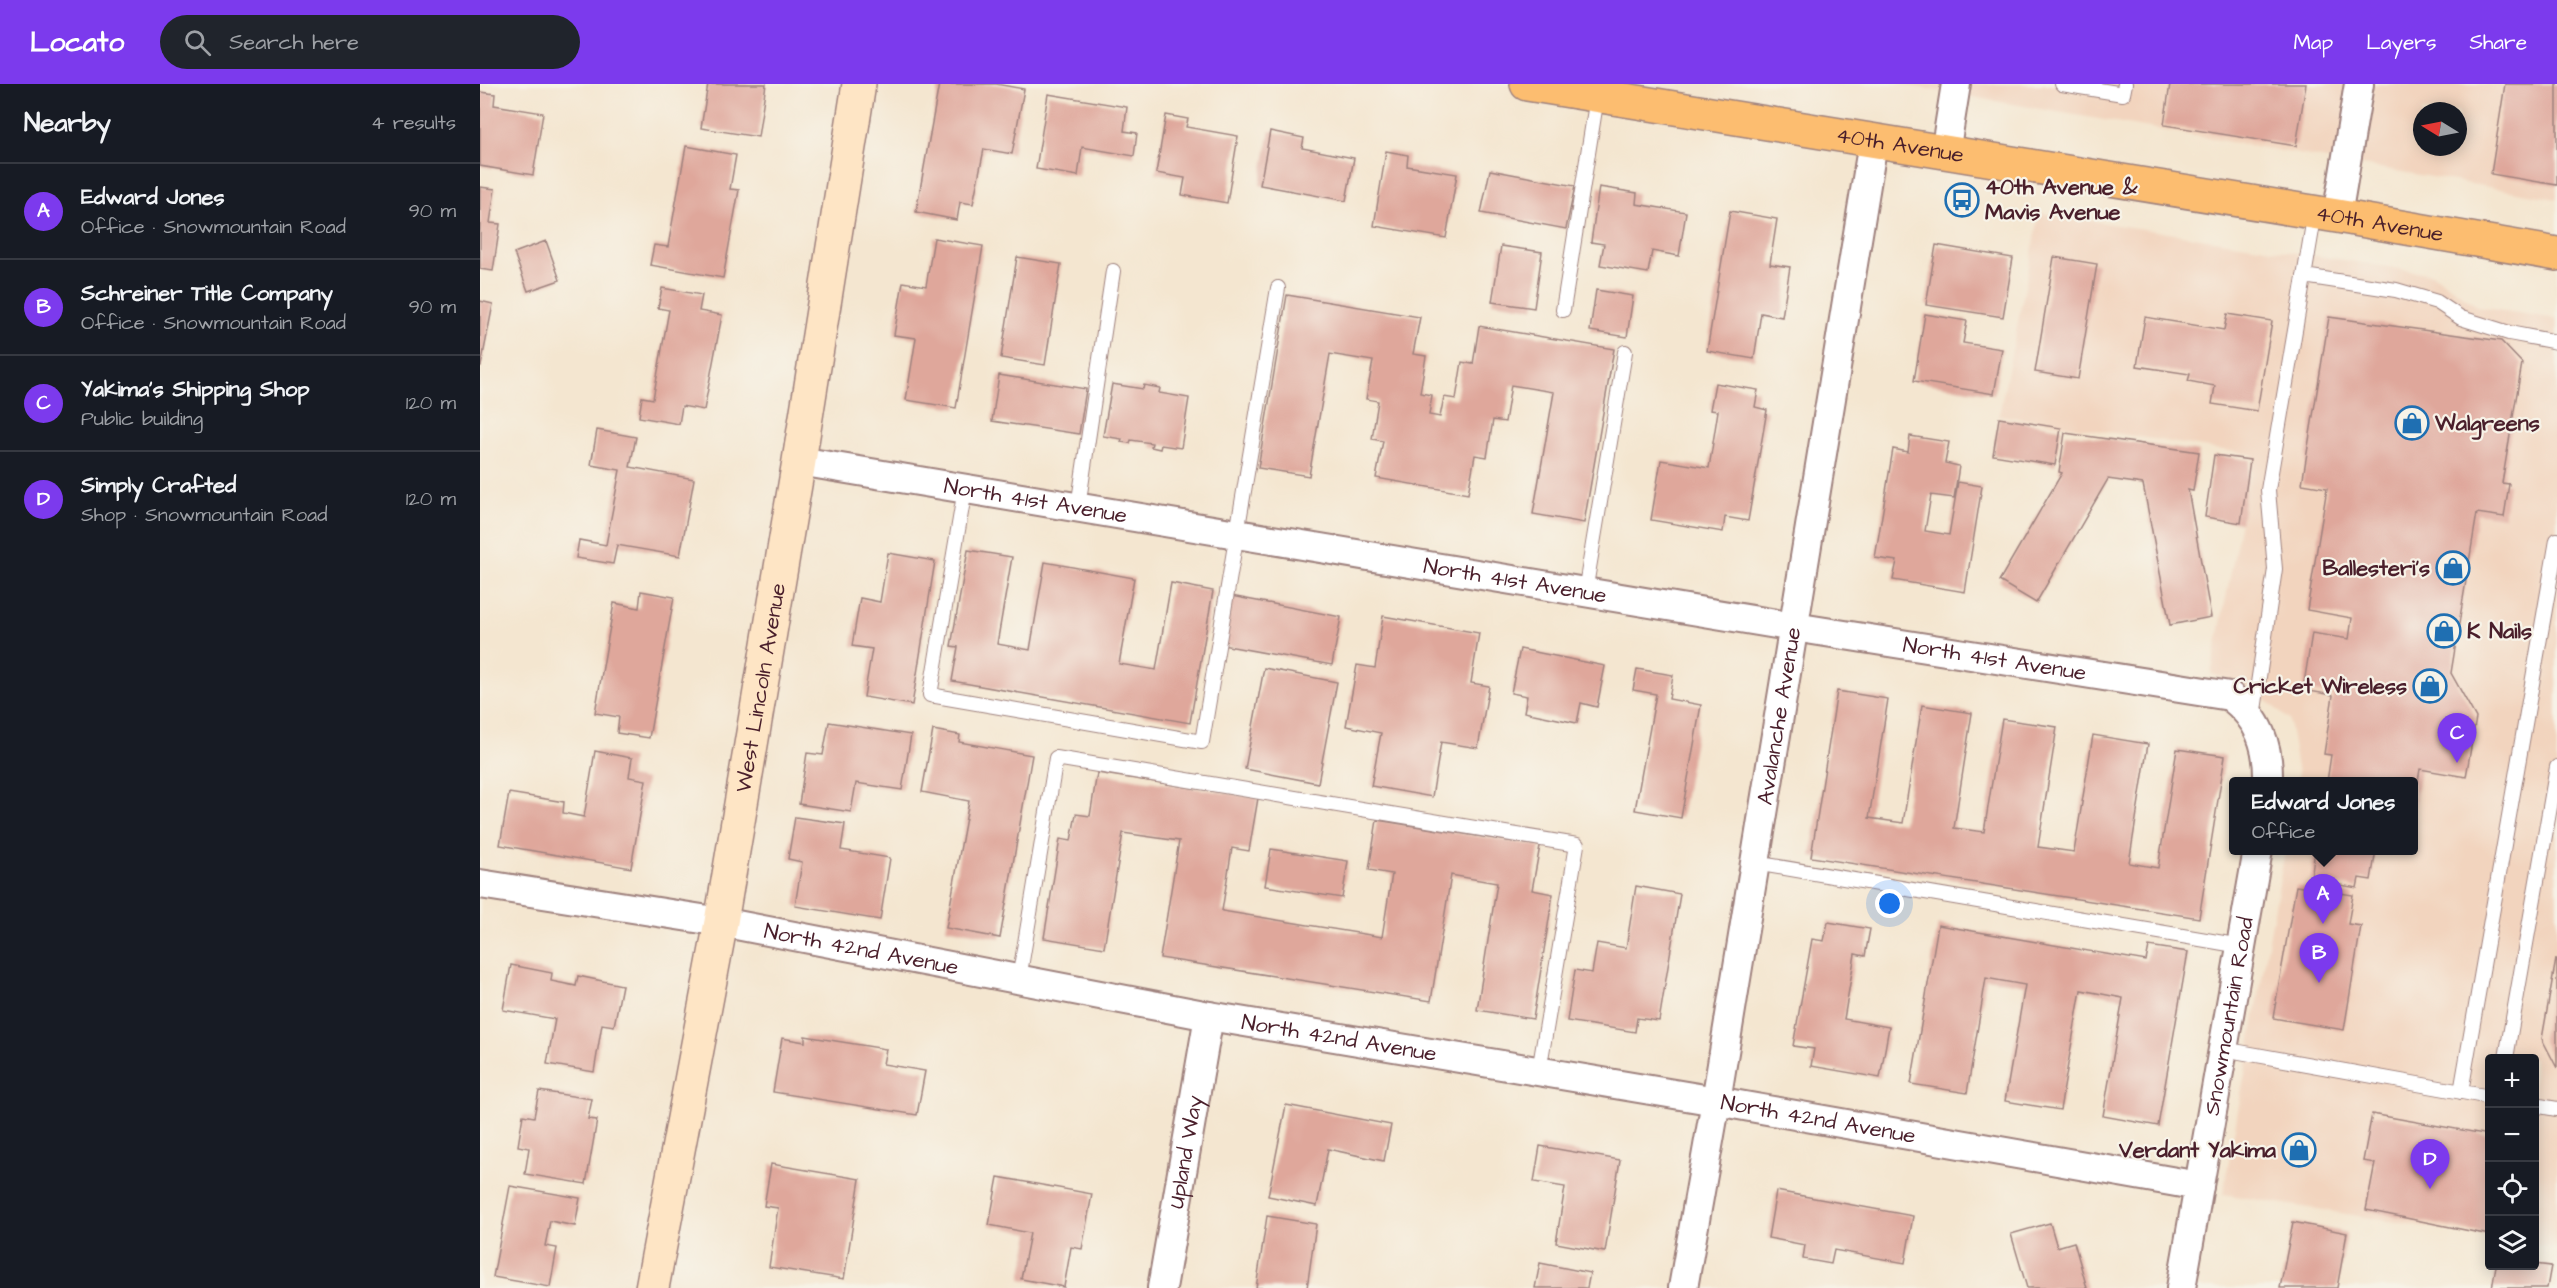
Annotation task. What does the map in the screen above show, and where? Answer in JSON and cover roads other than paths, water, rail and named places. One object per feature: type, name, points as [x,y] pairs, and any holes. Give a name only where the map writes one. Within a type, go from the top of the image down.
[{"type":"main road","name":"40th Avenue","points":[[1547,86],[1612,94],[1873,142],[2326,214],[2557,254]]},
{"type":"street","name":"West Lincoln Avenue","points":[[652,1288],[721,922],[799,461],[859,84]]},
{"type":"street","points":[[1945,153],[1956,84]]},
{"type":"street","points":[[2326,214],[2359,84]]},
{"type":"street","name":"Avalanche Avenue","points":[[1683,1288],[1716,1101],[1873,142]]},
{"type":"street","name":"North 41st Avenue","points":[[799,461],[1794,627],[2230,696],[2243,706],[2252,721]]},
{"type":"street","points":[[2252,721],[2265,744],[2268,777]]},
{"type":"street","name":"Snowmountain Road","points":[[2181,1288],[2257,855]]},
{"type":"street","name":"North 42nd Avenue","points":[[480,884],[721,922],[1209,1016],[1716,1101],[2199,1186]]},
{"type":"street","name":"Upland Way","points":[[1162,1288],[1209,1016]]},
{"type":"lane","points":[[2062,84],[2123,94],[2124,84]]},
{"type":"lane","points":[[1563,310],[1612,94]]},
{"type":"lane","points":[[2252,721],[2275,569],[2268,490],[2304,276],[2326,214]]},
{"type":"lane","points":[[1078,507],[1113,271]]},
{"type":"lane","points":[[2304,276],[2396,290],[2437,302],[2461,318],[2509,333],[2557,342]]},
{"type":"lane","points":[[965,489],[930,695],[1202,741],[1278,288]]},
{"type":"lane","points":[[1585,592],[1625,352]]},
{"type":"lane","points":[[2461,1092],[2557,540]]},
{"type":"lane","points":[[2543,624],[2557,626]]},
{"type":"lane","points":[[1019,979],[1056,758],[1577,845],[1539,1071]]},
{"type":"lane","points":[[2507,1054],[2557,767]]},
{"type":"lane","points":[[1755,863],[2241,946]]},
{"type":"lane","points":[[2223,1049],[2485,1096]]},
{"type":"lane","points":[[2539,1106],[2557,1109]]},
{"type":"place","name":"40th Avenue & Mavis Avenue","points":[[1962,200]]},
{"type":"place","name":"Walgreens","points":[[2412,423]]},
{"type":"place","name":"Ballesteri's","points":[[2453,568]]},
{"type":"place","name":"K Nails","points":[[2444,631]]},
{"type":"place","name":"Cricket Wireless","points":[[2430,686]]},
{"type":"place","name":"Yakima's Shipping Shop","points":[[2457,763]]},
{"type":"place","name":"Edward Jones","points":[[2323,924]]},
{"type":"place","name":"Schreiner Title Company","points":[[2319,983]]},
{"type":"place","name":"Verdant Yakima","points":[[2299,1150]]},
{"type":"place","name":"Simply Crafted","points":[[2430,1189]]}]
